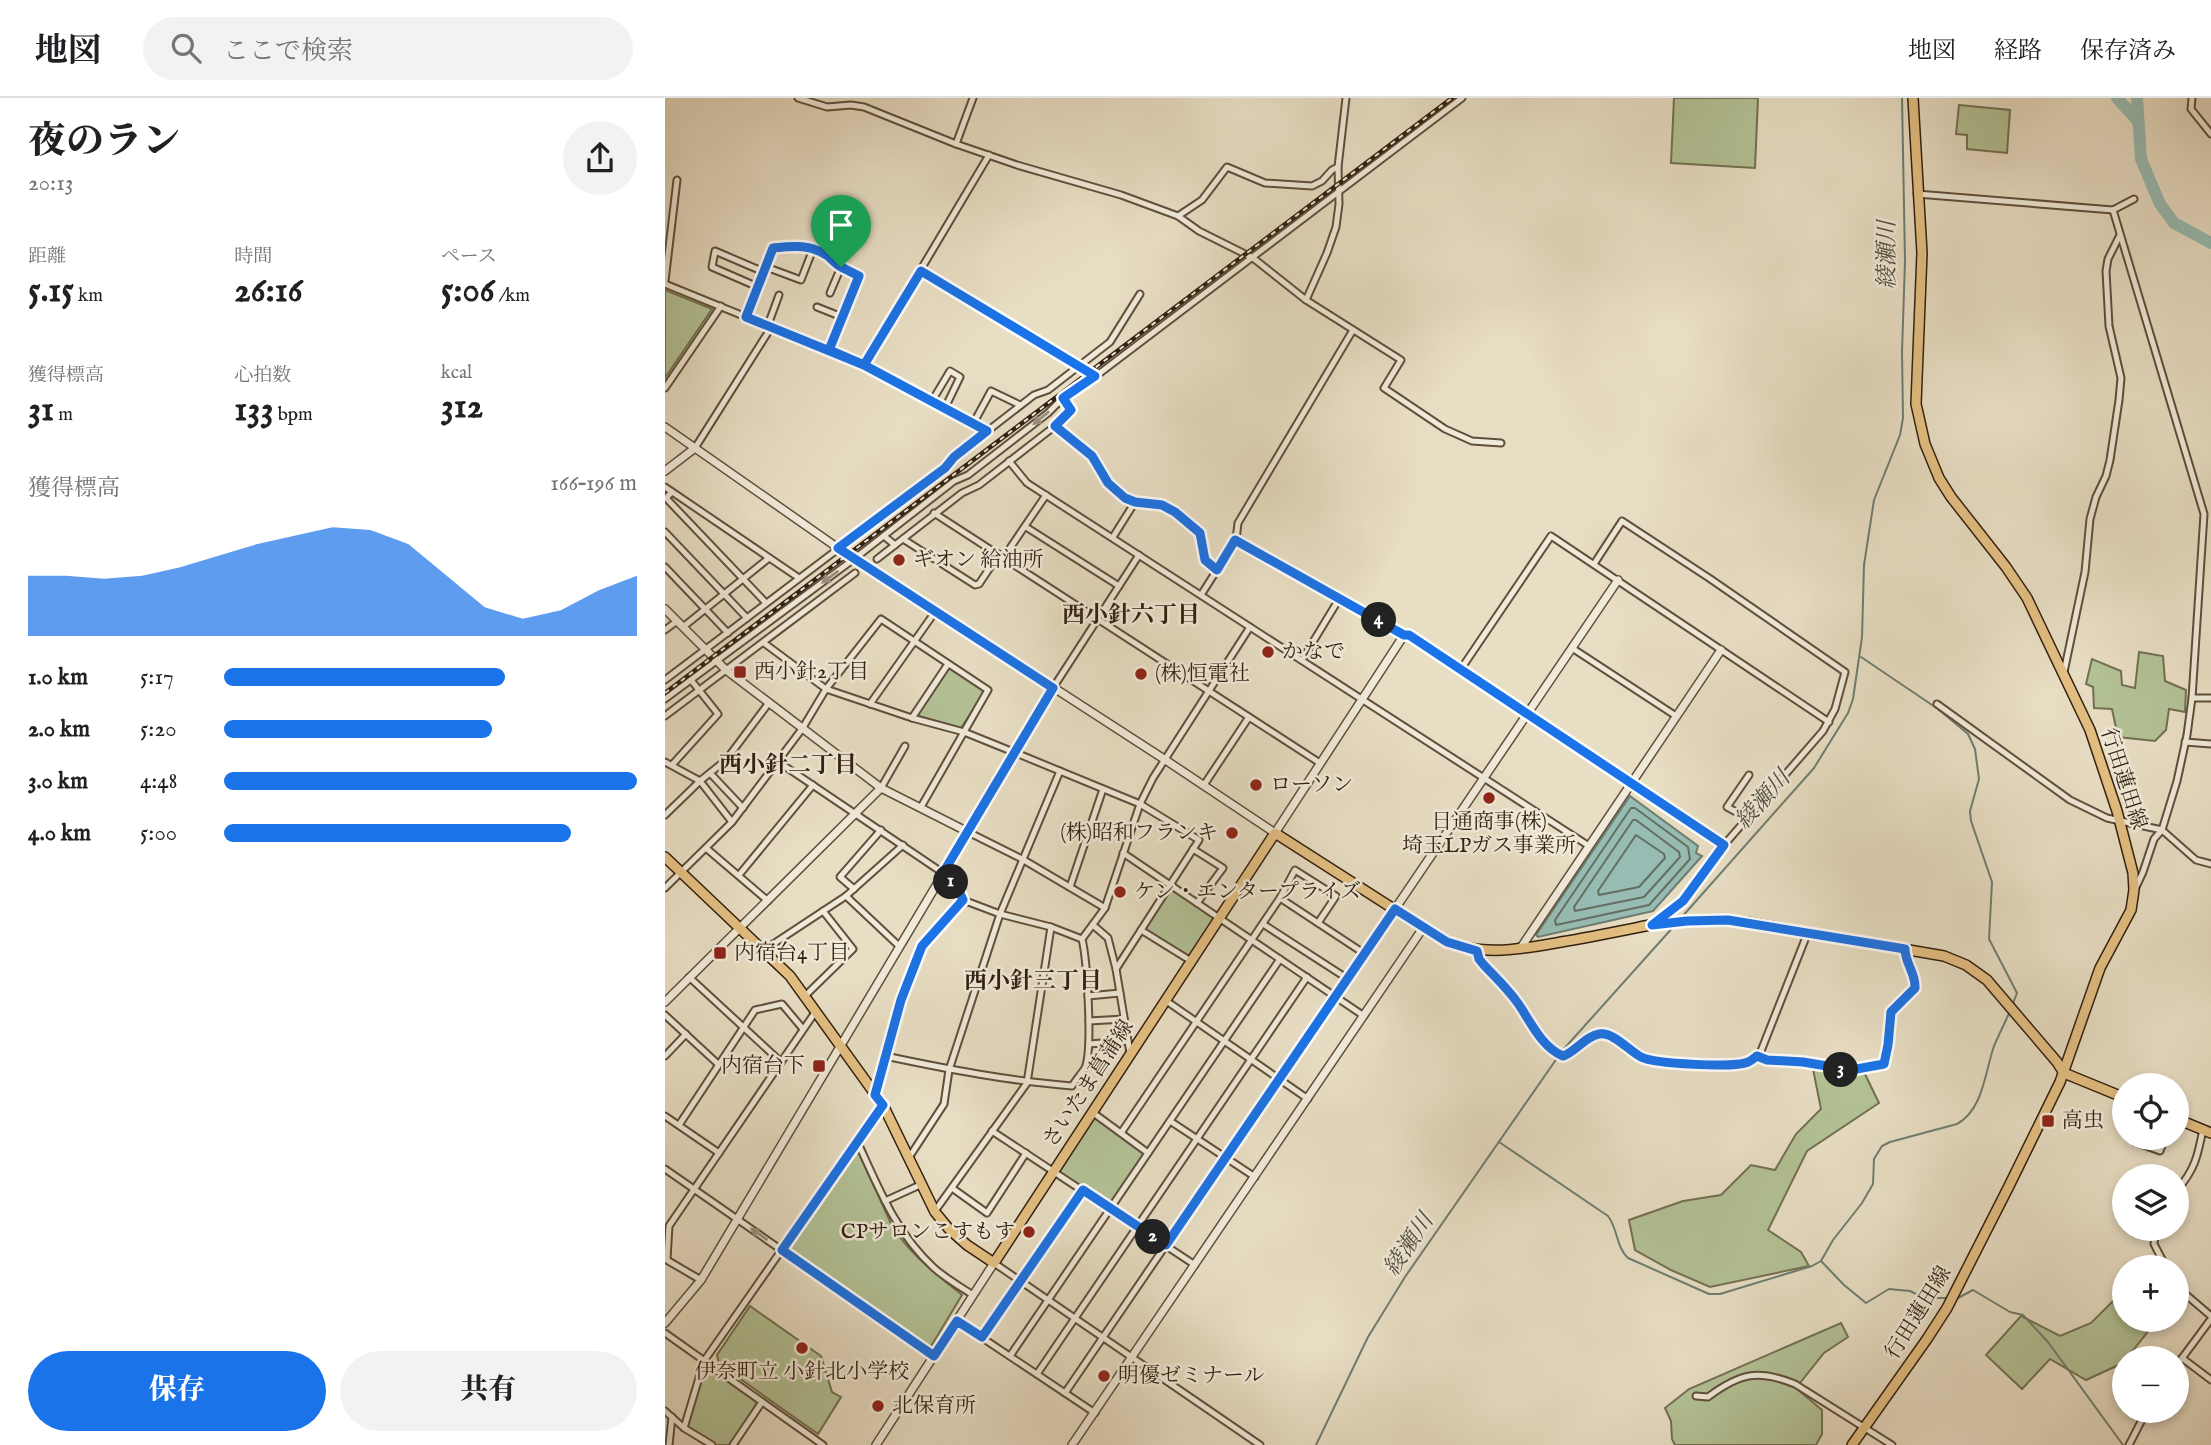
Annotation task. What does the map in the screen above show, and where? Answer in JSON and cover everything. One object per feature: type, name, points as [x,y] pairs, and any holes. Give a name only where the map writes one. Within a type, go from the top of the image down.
[{"type":"main road","name":"行田蓮田線","points":[[1852,1445],[1947,1308],[2009,1186],[2064,1073],[2100,968],[2131,910],[2134,890],[2133,873],[2119,819],[2090,730],[2027,598],[1951,497],[1939,478],[1925,444],[1916,404],[1922,253],[1913,98]]},
{"type":"main road","points":[[1275,833],[1423,928],[1447,942],[1477,951],[1520,950],[1656,924],[1728,920],[1944,956],[1976,971],[1996,990],[2064,1073],[2112,1093]]},
{"type":"main road","name":"さいたま菖蒲線","points":[[994,1263],[1275,833]]},
{"type":"main road","points":[[665,857],[785,970],[883,1105],[935,1212],[967,1245],[994,1263]]},
{"type":"main road","points":[[2189,1124],[2207,1131]]},
{"type":"street","points":[[798,98],[827,107],[864,107],[956,144],[1121,195],[1178,216],[1199,231],[1253,258],[1306,300],[1401,360],[1384,388],[1445,429],[1472,440],[1501,443]]},
{"type":"street","points":[[864,107],[867,98]]},
{"type":"street","points":[[956,144],[973,98]]},
{"type":"street","points":[[1306,300],[1336,227],[1338,167],[1346,98]]},
{"type":"street","points":[[665,699],[954,481],[968,475],[1048,413],[1063,398],[1253,258],[1462,98]]},
{"type":"street","points":[[2192,98],[2191,109],[2211,134]]},
{"type":"street","points":[[864,365],[989,155]]},
{"type":"street","points":[[1178,216],[1202,200],[1227,167],[1265,183],[1312,186],[1338,167]]},
{"type":"street","points":[[677,180],[665,283],[864,365],[987,431]]},
{"type":"street","points":[[1917,194],[2113,210],[2134,199]]},
{"type":"street","points":[[2113,210],[2204,514],[2192,698],[2185,742],[2177,781],[2162,830],[2154,839],[2134,890]]},
{"type":"street","points":[[2063,675],[2085,572],[2090,519],[2096,497],[2106,477],[2119,400],[2120,378],[2109,326],[2106,271],[2108,259],[2120,235]]},
{"type":"street","points":[[746,317],[773,248],[803,245],[828,256],[841,267],[859,276],[829,350]]},
{"type":"street","points":[[758,287],[712,267],[715,251],[801,280],[813,249]]},
{"type":"street","points":[[830,293],[841,267]]},
{"type":"street","points":[[921,271],[1095,376]]},
{"type":"street","points":[[665,680],[945,468],[954,457],[1020,405],[1034,395],[1048,390],[1110,342],[1140,294]]},
{"type":"street","points":[[665,471],[695,448],[770,325],[779,295]]},
{"type":"street","points":[[665,388],[721,306]]},
{"type":"street","points":[[817,307],[842,317]]},
{"type":"street","points":[[1201,595],[1235,540],[1238,523],[1353,330]]},
{"type":"street","points":[[932,401],[950,371],[960,377],[945,408]]},
{"type":"street","points":[[973,424],[991,391],[1020,405]]},
{"type":"street","points":[[877,559],[963,492],[979,485],[1055,426],[1071,410],[1063,398]]},
{"type":"street","points":[[1055,426],[1092,456],[1108,483],[1125,498],[1162,505],[1200,533],[1205,560],[1217,570]]},
{"type":"street","points":[[665,427],[854,559],[1275,833],[1404,635]]},
{"type":"street","points":[[1009,461],[1027,482],[1589,846]]},
{"type":"street","points":[[665,488],[799,579]]},
{"type":"street","points":[[672,492],[666,498],[766,603]]},
{"type":"street","points":[[903,539],[975,585],[979,584],[1026,527],[1047,495]]},
{"type":"street","points":[[1112,537],[1135,502]]},
{"type":"street","points":[[935,513],[1320,763]]},
{"type":"street","points":[[1594,564],[1622,521],[1845,671],[1829,722],[1724,845],[1683,901],[1656,924]]},
{"type":"street","points":[[1026,527],[1119,586]]},
{"type":"street","points":[[665,532],[747,618]]},
{"type":"street","points":[[884,536],[895,545]]},
{"type":"street","points":[[1461,669],[1551,536],[1829,722]]},
{"type":"street","points":[[1235,540],[1404,635],[1409,635],[1724,845]]},
{"type":"street","points":[[665,1323],[701,1280],[1053,688],[1139,555]]},
{"type":"street","points":[[665,630],[705,609],[769,558]]},
{"type":"street","points":[[665,568],[727,632]]},
{"type":"street","points":[[665,716],[855,573]]},
{"type":"street","points":[[1065,1393],[1618,579]]},
{"type":"street","points":[[1302,660],[1339,599]]},
{"type":"street","points":[[665,608],[726,670],[881,788],[1022,859],[1105,908]]},
{"type":"street","points":[[870,704],[935,611]]},
{"type":"street","points":[[665,888],[732,822],[802,729],[826,690],[881,619],[988,690],[921,807]]},
{"type":"street","points":[[885,1056],[1027,1083],[1072,1086],[1085,1066],[1089,1044],[1088,996],[1082,939],[1105,908],[1140,804],[1164,759],[1250,627]]},
{"type":"street","points":[[743,641],[752,651]]},
{"type":"street","points":[[764,643],[826,690],[964,732],[1140,804],[1199,840],[1116,969]]},
{"type":"street","points":[[1572,648],[1675,716]]},
{"type":"street","points":[[1520,950],[1721,650]]},
{"type":"street","points":[[912,718],[948,664]]},
{"type":"street","points":[[672,765],[718,714],[691,680]]},
{"type":"street","points":[[2192,698],[2211,698]]},
{"type":"street","points":[[665,816],[700,781],[726,760],[768,704]]},
{"type":"street","points":[[1937,704],[2070,800],[2098,814],[2162,830],[2196,859],[2211,864]]},
{"type":"street","points":[[1204,786],[1248,717]]},
{"type":"street","points":[[2185,742],[2211,744]]},
{"type":"street","points":[[665,1002],[881,788],[905,746]]},
{"type":"street","points":[[778,761],[943,873],[957,887],[963,900],[1000,914],[1074,934],[1082,939]]},
{"type":"street","points":[[665,762],[700,781],[732,822]]},
{"type":"street","points":[[908,1159],[944,1104],[949,1070],[1000,914],[1060,771]]},
{"type":"street","points":[[710,773],[743,808]]},
{"type":"street","points":[[1747,818],[1727,807],[1749,775]]},
{"type":"street","points":[[739,875],[813,785]]},
{"type":"street","points":[[1070,887],[1103,789]]},
{"type":"street","points":[[854,889],[840,877],[881,830]]},
{"type":"street","points":[[764,950],[846,896],[903,845]]},
{"type":"street","points":[[706,848],[768,901]]},
{"type":"street","points":[[1193,849],[1223,868],[1197,903]]},
{"type":"street","points":[[1123,853],[1364,1016]]},
{"type":"street","points":[[1121,1133],[1263,924],[1295,870],[1336,896],[1318,923]]},
{"type":"street","points":[[846,896],[899,946]]},
{"type":"street","points":[[1280,898],[1365,954]]},
{"type":"street","points":[[875,1095],[901,1000],[922,946],[963,900]]},
{"type":"street","points":[[805,996],[853,949],[823,911]]},
{"type":"street","points":[[1263,924],[1348,979]]},
{"type":"street","points":[[1093,925],[1108,938],[1130,1053]]},
{"type":"street","points":[[935,1212],[1027,1083],[1051,927]]},
{"type":"street","points":[[1072,1445],[1423,928]]},
{"type":"street","points":[[1141,930],[1191,961]]},
{"type":"street","points":[[1477,951],[1479,959],[1517,1001],[1527,1020],[1547,1044],[1563,1056],[1572,1053],[1599,1034],[1608,1036],[1644,1058],[1699,1064],[1738,1064],[1750,1062],[1761,1051],[1808,932]]},
{"type":"street","points":[[1757,1056],[1767,1060],[1803,1062],[1851,1070],[1884,1064],[1891,1012],[1915,988],[1916,982],[1905,958],[1905,949]]},
{"type":"street","points":[[1010,1356],[1280,959]]},
{"type":"street","points":[[689,977],[780,1061]]},
{"type":"street","points":[[1037,1374],[1307,977]]},
{"type":"street","points":[[1088,996],[1120,993]]},
{"type":"street","points":[[1165,1000],[1308,1099]]},
{"type":"street","points":[[679,1125],[755,1010],[782,1004],[803,1029]]},
{"type":"street","points":[[701,1280],[666,1259],[669,1226],[816,1011]]},
{"type":"street","points":[[665,1015],[718,1064]]},
{"type":"street","points":[[1089,1021],[1124,1019]]},
{"type":"street","points":[[665,1056],[686,1034]]},
{"type":"street","points":[[1089,1044],[1128,1041]]},
{"type":"street","points":[[684,1428],[704,1362],[883,1105]]},
{"type":"street","points":[[1093,1112],[1149,1153]]},
{"type":"street","points":[[665,1116],[719,1153]]},
{"type":"street","points":[[1170,1121],[1255,1177]]},
{"type":"street","points":[[992,1131],[1195,1265]]},
{"type":"street","points":[[2189,1177],[2207,1131]]},
{"type":"street","points":[[857,1141],[896,1223],[919,1253],[945,1278],[973,1295]]},
{"type":"street","points":[[952,1188],[987,1213],[1026,1153]]},
{"type":"street","points":[[666,1171],[934,1356]]},
{"type":"street","points":[[885,1201],[920,1185]]},
{"type":"street","points":[[982,1337],[1083,1190]]},
{"type":"street","points":[[876,1445],[994,1263],[1260,1445]]},
{"type":"street","points":[[2189,1298],[2211,1317],[2189,1348]]},
{"type":"street","points":[[957,1321],[1095,1413]]},
{"type":"street","points":[[665,1333],[823,1445]]},
{"type":"street","points":[[2189,1363],[2211,1380]]},
{"type":"street","points":[[1696,1396],[1708,1397],[1738,1378],[1766,1375],[1795,1384],[1892,1445]]},
{"type":"street","points":[[733,1445],[762,1402]]},
{"type":"street","points":[[665,1411],[684,1428],[712,1445]]},
{"type":"street","points":[[669,1445],[672,1417]]},
{"type":"street","points":[[2129,1445],[2140,1423]]},
{"type":"green space","points":[[1674,98],[1758,98],[1755,168],[1671,163]]},
{"type":"green space","points":[[1959,105],[2010,110],[2007,153],[1967,149],[1967,135],[1956,134]]},
{"type":"green space","points":[[665,290],[712,309],[665,378]]},
{"type":"green space","points":[[2139,652],[2163,656],[2165,681],[2186,690],[2185,712],[2169,709],[2166,730],[2155,741],[2118,737],[2112,709],[2094,708],[2093,687],[2086,684],[2092,659],[2121,671],[2122,685],[2135,688]]},
{"type":"green space","points":[[951,668],[983,689],[984,693],[961,728],[918,714],[947,669]]},
{"type":"green space","points":[[1170,884],[1219,918],[1191,961],[1141,930]]},
{"type":"green space","points":[[1813,1069],[1863,1070],[1879,1103],[1807,1151],[1768,1230],[1801,1252],[1809,1266],[1710,1287],[1635,1250],[1629,1220],[1683,1201],[1721,1195],[1751,1165],[1775,1170],[1796,1134],[1821,1109]]},
{"type":"green space","points":[[1092,1112],[1148,1153],[1111,1209],[1053,1171]]},
{"type":"green space","points":[[855,1148],[858,1149],[898,1235],[923,1263],[962,1295],[930,1348],[786,1250]]},
{"type":"green space","points":[[2112,1302],[2112,1332],[2148,1332],[2136,1346],[2112,1346],[2112,1368],[2086,1380],[2050,1359],[2022,1389],[1986,1355],[2021,1316],[2060,1336],[2091,1323]]},
{"type":"green space","points":[[750,1306],[821,1356],[832,1392],[841,1397],[818,1434],[719,1364],[717,1355]]},
{"type":"green space","points":[[1841,1323],[1848,1337],[1824,1353],[1796,1388],[1822,1410],[1822,1434],[1816,1445],[1675,1445],[1671,1421],[1665,1408],[1689,1389]]},
{"type":"green space","points":[[704,1361],[762,1402],[733,1445],[712,1445],[684,1428]]},
{"type":"water","points":[[1630,796],[1698,846],[1696,853],[1702,856],[1653,911],[1538,937],[1536,935]]},
{"type":"waterway","name":"綾瀬川","points":[[1681,918],[1814,768],[1848,713],[1853,699],[1862,637],[1864,565],[1874,500],[1900,435],[1903,418],[1905,261],[1902,98]]},
{"type":"waterway","points":[[2117,98],[2137,120]]},
{"type":"waterway","points":[[2137,98],[2141,159],[2160,204],[2174,223],[2211,243]]},
{"type":"waterway","points":[[1861,657],[1938,709],[1968,734],[1975,749],[1979,779],[1970,811],[1971,821],[1992,882],[1989,939],[2017,993],[2012,1006]]},
{"type":"waterway","name":"綾瀬川","points":[[1316,1445],[1368,1337],[1405,1277],[1562,1051],[1675,925]]},
{"type":"waterway","points":[[1499,1142],[1608,1216],[1621,1249],[1628,1258],[1709,1294],[1720,1294],[1821,1261],[1873,1184],[1874,1159],[1882,1146],[1957,1124],[1966,1118],[1978,1100],[1994,1046],[2010,1011]]},
{"type":"waterway","points":[[1821,1261],[1866,1303],[1889,1289],[1910,1291],[1933,1298],[1949,1298]]},
{"type":"waterway","points":[[1958,1298],[1973,1290],[2010,1312],[2023,1315],[2048,1342],[2123,1445]]},
{"type":"railway","points":[[665,693],[1452,98]]},
{"type":"place","name":"ギオン 給油所","points":[[899,560]]},
{"type":"place","name":"かなで","points":[[1268,652]]},
{"type":"place","name":"西小針2丁目","points":[[740,672]]},
{"type":"place","name":"(株)恒電社","points":[[1141,674]]},
{"type":"place","name":"ローソン","points":[[1256,785]]},
{"type":"place","name":"日通商事(株) 埼玉LPガス事業所","points":[[1489,798]]},
{"type":"place","name":"(株)昭和フランキ","points":[[1232,833]]},
{"type":"place","name":"ケン・エンタープライズ","points":[[1120,892]]},
{"type":"place","name":"内宿台4丁目","points":[[720,953]]},
{"type":"place","name":"内宿台下","points":[[819,1066]]},
{"type":"place","name":"高虫","points":[[2048,1121]]},
{"type":"place","name":"CPサロンこすもす","points":[[1029,1232]]},
{"type":"place","name":"伊奈町立 小針北小学校","points":[[802,1348]]},
{"type":"place","name":"明優ゼミナール","points":[[1104,1376]]},
{"type":"place","name":"北保育所","points":[[878,1406]]},
{"type":"district","name":"西小針六丁目","points":[[1131,615]]},
{"type":"district","name":"西小針二丁目","points":[[788,765]]},
{"type":"district","name":"西小針三丁目","points":[[1033,981]]},
{"type":"route","points":[[841,267],[811,247],[803,245],[773,248],[746,317],[864,365],[921,271],[1095,376],[1063,398],[1071,410],[1055,426],[1092,456],[1108,483],[1125,498],[1162,505],[1200,533],[1205,560],[1217,570],[1235,540],[1404,635],[1409,635],[1724,845],[1683,901],[1652,925],[1728,920],[1905,949],[1905,958],[1916,982],[1915,988],[1891,1012],[1884,1064],[1851,1070],[1803,1062],[1767,1060],[1757,1056],[1750,1062],[1738,1064],[1659,1060],[1644,1058],[1608,1036],[1599,1034],[1572,1053],[1563,1056],[1547,1044],[1527,1020],[1517,1001],[1479,959],[1477,951],[1447,942],[1395,909],[1166,1245],[1083,1190],[982,1337],[957,1321],[934,1356],[782,1250],[883,1105],[875,1095],[901,1000],[917,958],[922,946],[963,900],[957,887],[943,873],[1053,688],[838,548],[945,468],[954,457],[987,431],[864,365],[829,350],[859,276],[841,267]]}]
